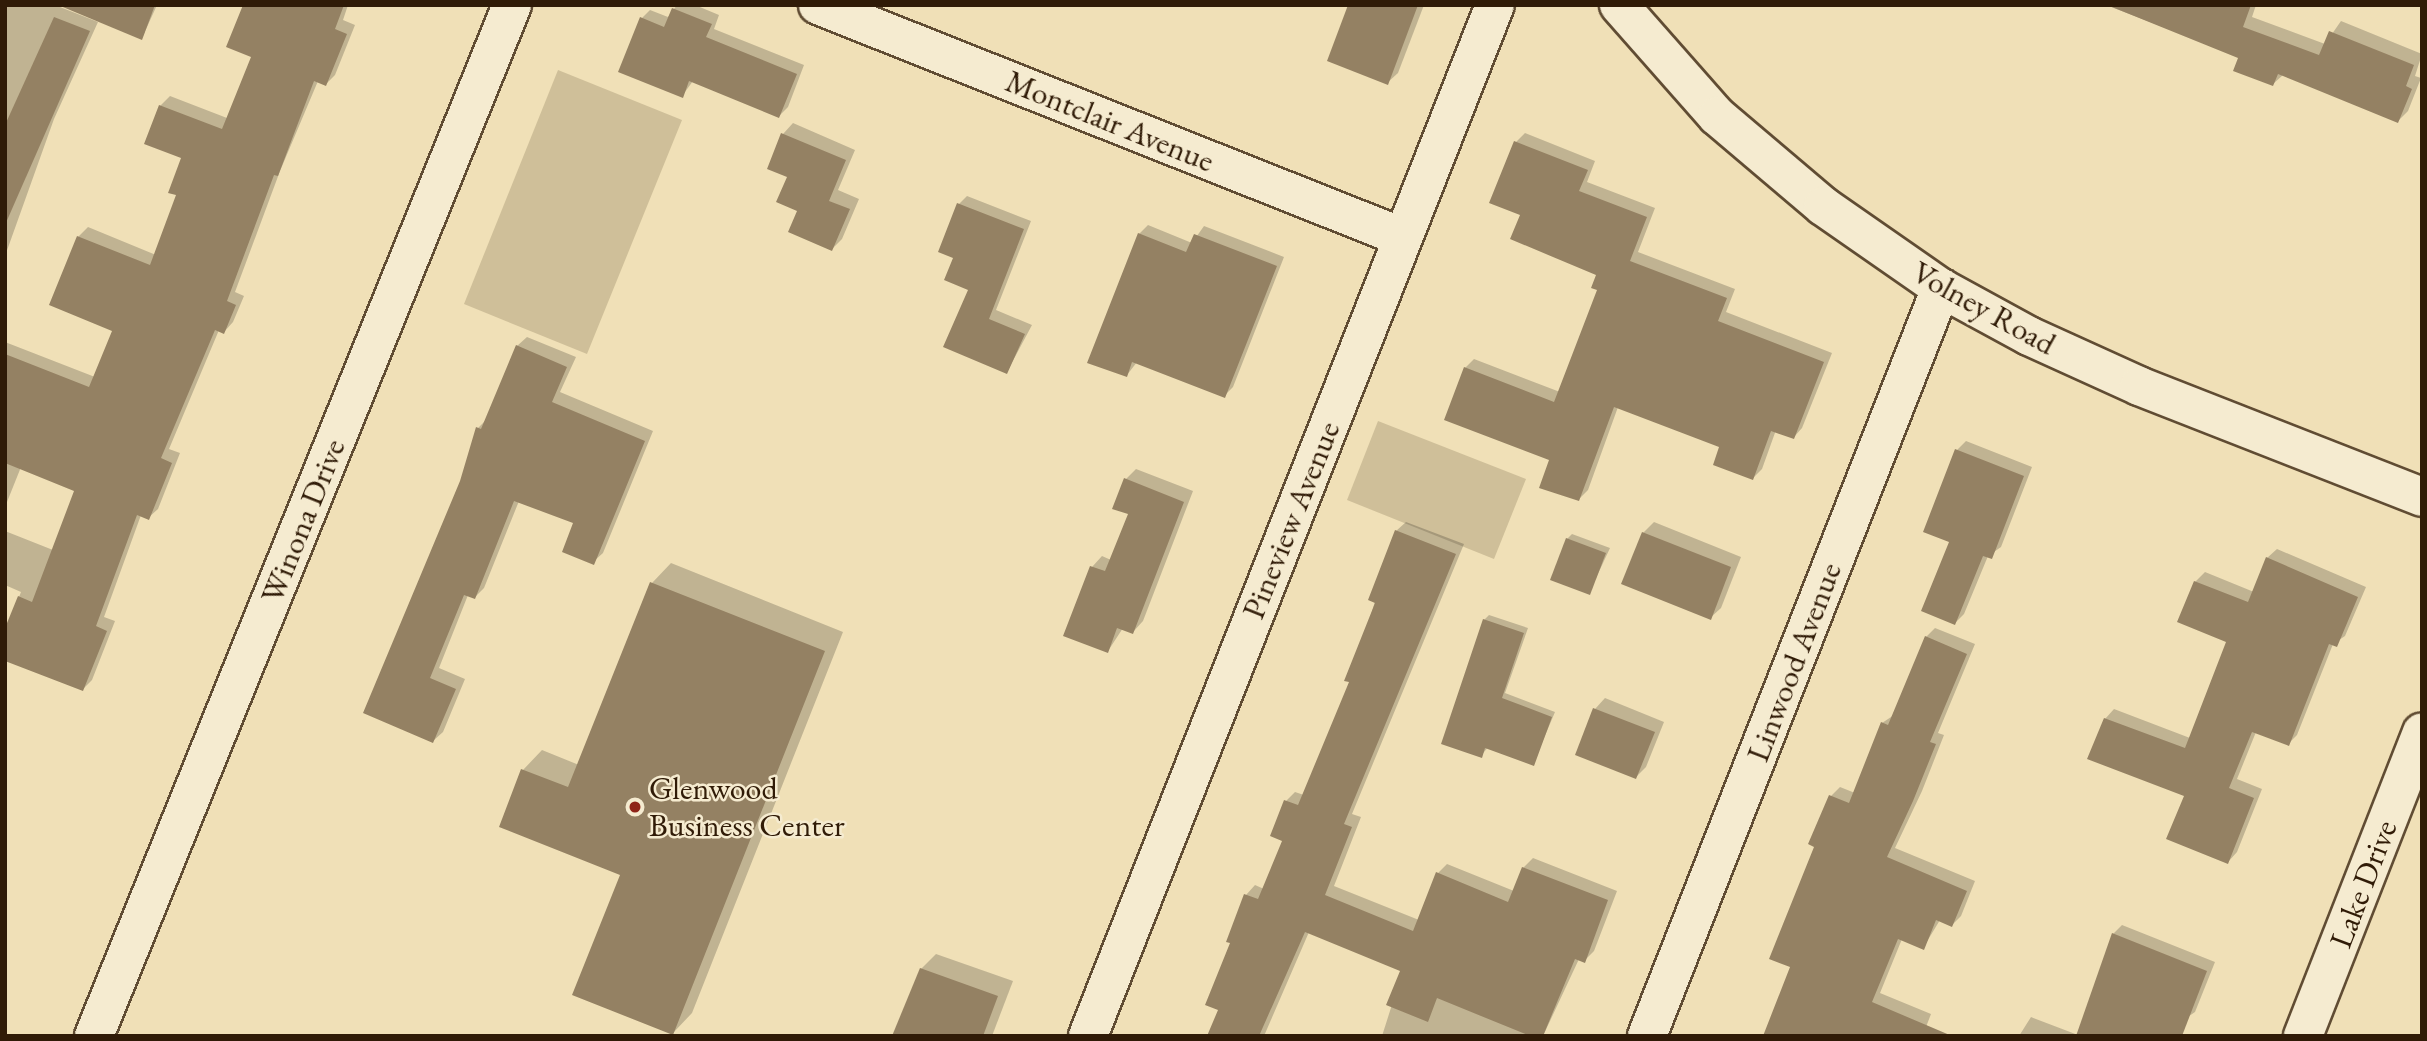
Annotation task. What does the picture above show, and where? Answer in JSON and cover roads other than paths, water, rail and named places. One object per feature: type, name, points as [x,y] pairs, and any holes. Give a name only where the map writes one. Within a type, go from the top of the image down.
[{"type":"street","name":"Winona Drive","points":[[94,1036],[513,5]]},
{"type":"street","name":"Montclair Avenue","points":[[818,5],[1402,237]]},
{"type":"street","name":"Pineview Avenue","points":[[1088,1036],[1494,5]]},
{"type":"street","name":"Volney Road","points":[[1619,5],[1717,117],[1823,206],[1941,288],[2029,336],[2139,386],[2422,497]]},
{"type":"street","name":"Linwood Avenue","points":[[1647,1036],[1941,288]]},
{"type":"street","name":"Lake Drive","points":[[2303,1036],[2422,733]]},
{"type":"place","name":"Glenwood Business Center","points":[[635,807]]}]
